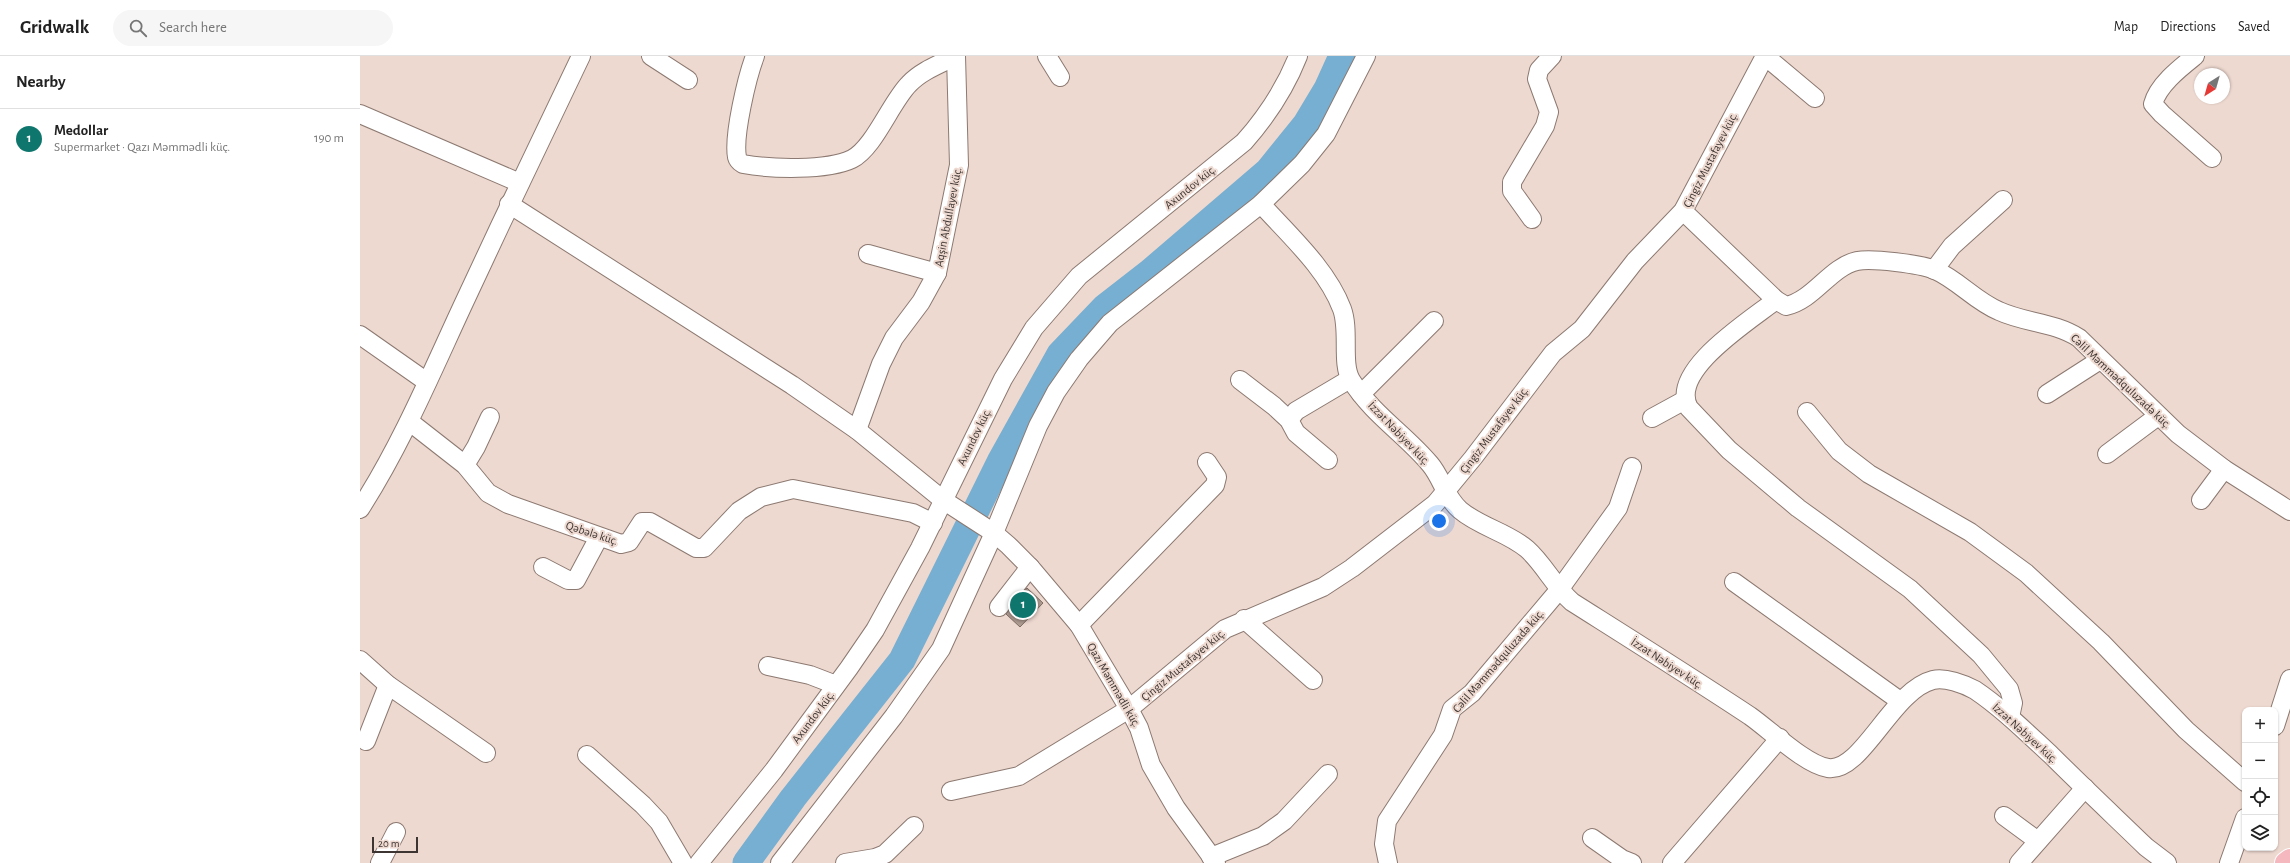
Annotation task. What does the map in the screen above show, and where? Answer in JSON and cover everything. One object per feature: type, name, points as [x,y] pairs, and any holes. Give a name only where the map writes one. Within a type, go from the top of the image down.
[{"type":"main road","points":[[2286,863],[2290,860]]},
{"type":"street","points":[[360,509],[410,422],[509,204],[581,56]]},
{"type":"street","points":[[651,56],[688,80]]},
{"type":"street","points":[[755,56],[749,71],[737,140],[737,156],[743,164],[764,168],[822,166],[852,159],[866,146],[908,84],[927,70],[956,56]]},
{"type":"street","name":"Aqşin Abdullayev küç.","points":[[857,430],[881,364],[890,344],[921,302],[937,273],[959,165],[956,56]]},
{"type":"street","points":[[1047,56],[1060,77]]},
{"type":"street","name":"Axundov küç.","points":[[699,863],[774,770],[836,685],[886,610],[933,523],[949,504],[1002,379],[1034,328],[1079,276],[1244,142],[1264,120],[1278,98],[1298,56]]},
{"type":"street","points":[[780,863],[933,662],[948,637],[989,530],[1049,406],[1056,392],[1094,338],[1110,323],[1261,204],[1317,147],[1340,108],[1366,56]]},
{"type":"street","points":[[1532,219],[1512,191],[1512,182],[1545,126],[1549,112],[1537,79],[1539,70],[1552,56]]},
{"type":"street","points":[[1765,56],[1815,98]]},
{"type":"street","name":"Çingiz Mustafayev küç.","points":[[951,791],[1019,776],[1130,709],[1225,629],[1244,619],[1323,587],[1352,568],[1416,520],[1445,492],[1553,353],[1582,329],[1635,261],[1683,211],[1765,56]]},
{"type":"street","points":[[2195,56],[2163,86],[2155,96],[2154,104],[2162,114],[2212,158]]},
{"type":"street","points":[[360,114],[520,183]]},
{"type":"street","points":[[1934,270],[1952,246],[2003,200]]},
{"type":"street","name":"Qazı Məmmədli küç.","points":[[509,204],[792,386],[857,430],[949,504],[989,530],[1030,567],[1079,625],[1130,709],[1139,728],[1151,765],[1176,808],[1214,860]]},
{"type":"street","name":"İzzət Nəbiyev küç.","points":[[1261,204],[1312,261],[1332,288],[1342,309],[1347,330],[1346,359],[1350,379],[1361,394],[1431,465],[1445,492],[1459,509],[1471,518],[1512,538],[1528,550],[1558,590],[1572,602],[1751,718],[1813,762],[1828,768],[1839,768],[1848,764],[1864,747],[1900,701],[1919,686],[1935,679],[1952,681],[1973,689],[2010,717],[2146,847],[2168,863]]},
{"type":"street","name":"Cəlil Məmmədquluzadə küç.","points":[[1683,211],[1776,300],[1786,306],[1798,304],[1843,267],[1855,262],[1886,261],[1934,270],[1999,311],[2068,331],[2078,338],[2158,416],[2224,468],[2290,511]]},
{"type":"street","points":[[868,254],[937,273]]},
{"type":"street","points":[[1776,300],[1715,348],[1698,365],[1688,381],[1685,400],[1689,408],[1729,450],[1798,508],[1910,589],[1980,655],[2009,689],[2014,703],[2010,717]]},
{"type":"street","points":[[1361,394],[1434,321]]},
{"type":"street","points":[[360,335],[427,382]]},
{"type":"street","points":[[2047,394],[2100,360]]},
{"type":"street","points":[[1289,420],[1296,411],[1350,379]]},
{"type":"street","points":[[1240,380],[1289,420],[1296,433],[1328,460]]},
{"type":"street","points":[[1652,418],[1685,400]]},
{"type":"street","points":[[1807,412],[1839,451],[1868,474],[1970,532],[2026,573],[2100,642],[2186,730],[2242,779]]},
{"type":"street","points":[[2107,454],[2158,416]]},
{"type":"street","points":[[464,466],[476,447],[490,417]]},
{"type":"street","name":"Qəbələ küç.","points":[[410,422],[464,466],[488,493],[508,504],[621,544],[629,542],[642,522],[650,522],[696,548],[704,548],[739,511],[761,497],[793,489],[913,513],[933,523]]},
{"type":"street","points":[[1079,625],[1215,485],[1217,478],[1207,462]]},
{"type":"street","name":"Cəlil Məmmədquluzadə küç.","points":[[1388,863],[1384,844],[1387,822],[1443,735],[1452,709],[1472,693],[1558,590],[1618,508],[1632,466]]},
{"type":"street","points":[[2201,500],[2224,468]]},
{"type":"street","points":[[543,568],[568,580],[576,580],[599,537]]},
{"type":"street","points":[[999,607],[1030,567]]},
{"type":"street","points":[[1734,582],[1900,701]]},
{"type":"street","points":[[1244,619],[1313,680]]},
{"type":"street","points":[[360,660],[388,685],[486,754]]},
{"type":"street","points":[[768,666],[810,675],[836,685]]},
{"type":"street","points":[[2278,716],[2290,678]]},
{"type":"street","points":[[366,741],[388,685]]},
{"type":"street","points":[[1672,863],[1780,738]]},
{"type":"street","points":[[588,755],[643,805],[659,822],[683,863]]},
{"type":"street","points":[[1214,860],[1263,836],[1284,821],[1328,774]]},
{"type":"street","points":[[2019,863],[2085,788]]},
{"type":"street","points":[[2004,816],[2038,841]]},
{"type":"street","points":[[845,863],[876,858],[885,854],[914,826]]},
{"type":"street","points":[[2229,863],[2242,826]]},
{"type":"street","points":[[380,863],[396,832]]},
{"type":"street","points":[[1592,838],[1622,859],[1632,863]]},
{"type":"building","points":[[1027,588],[1043,603],[1020,627],[1006,614]]},
{"type":"waterway","points":[[746,863],[793,798],[902,660],[1001,460],[1060,354],[1104,308],[1149,273],[1268,171],[1306,124],[1327,89],[1342,56]]},
{"type":"place","name":"Medollar","points":[[1023,605]]}]
